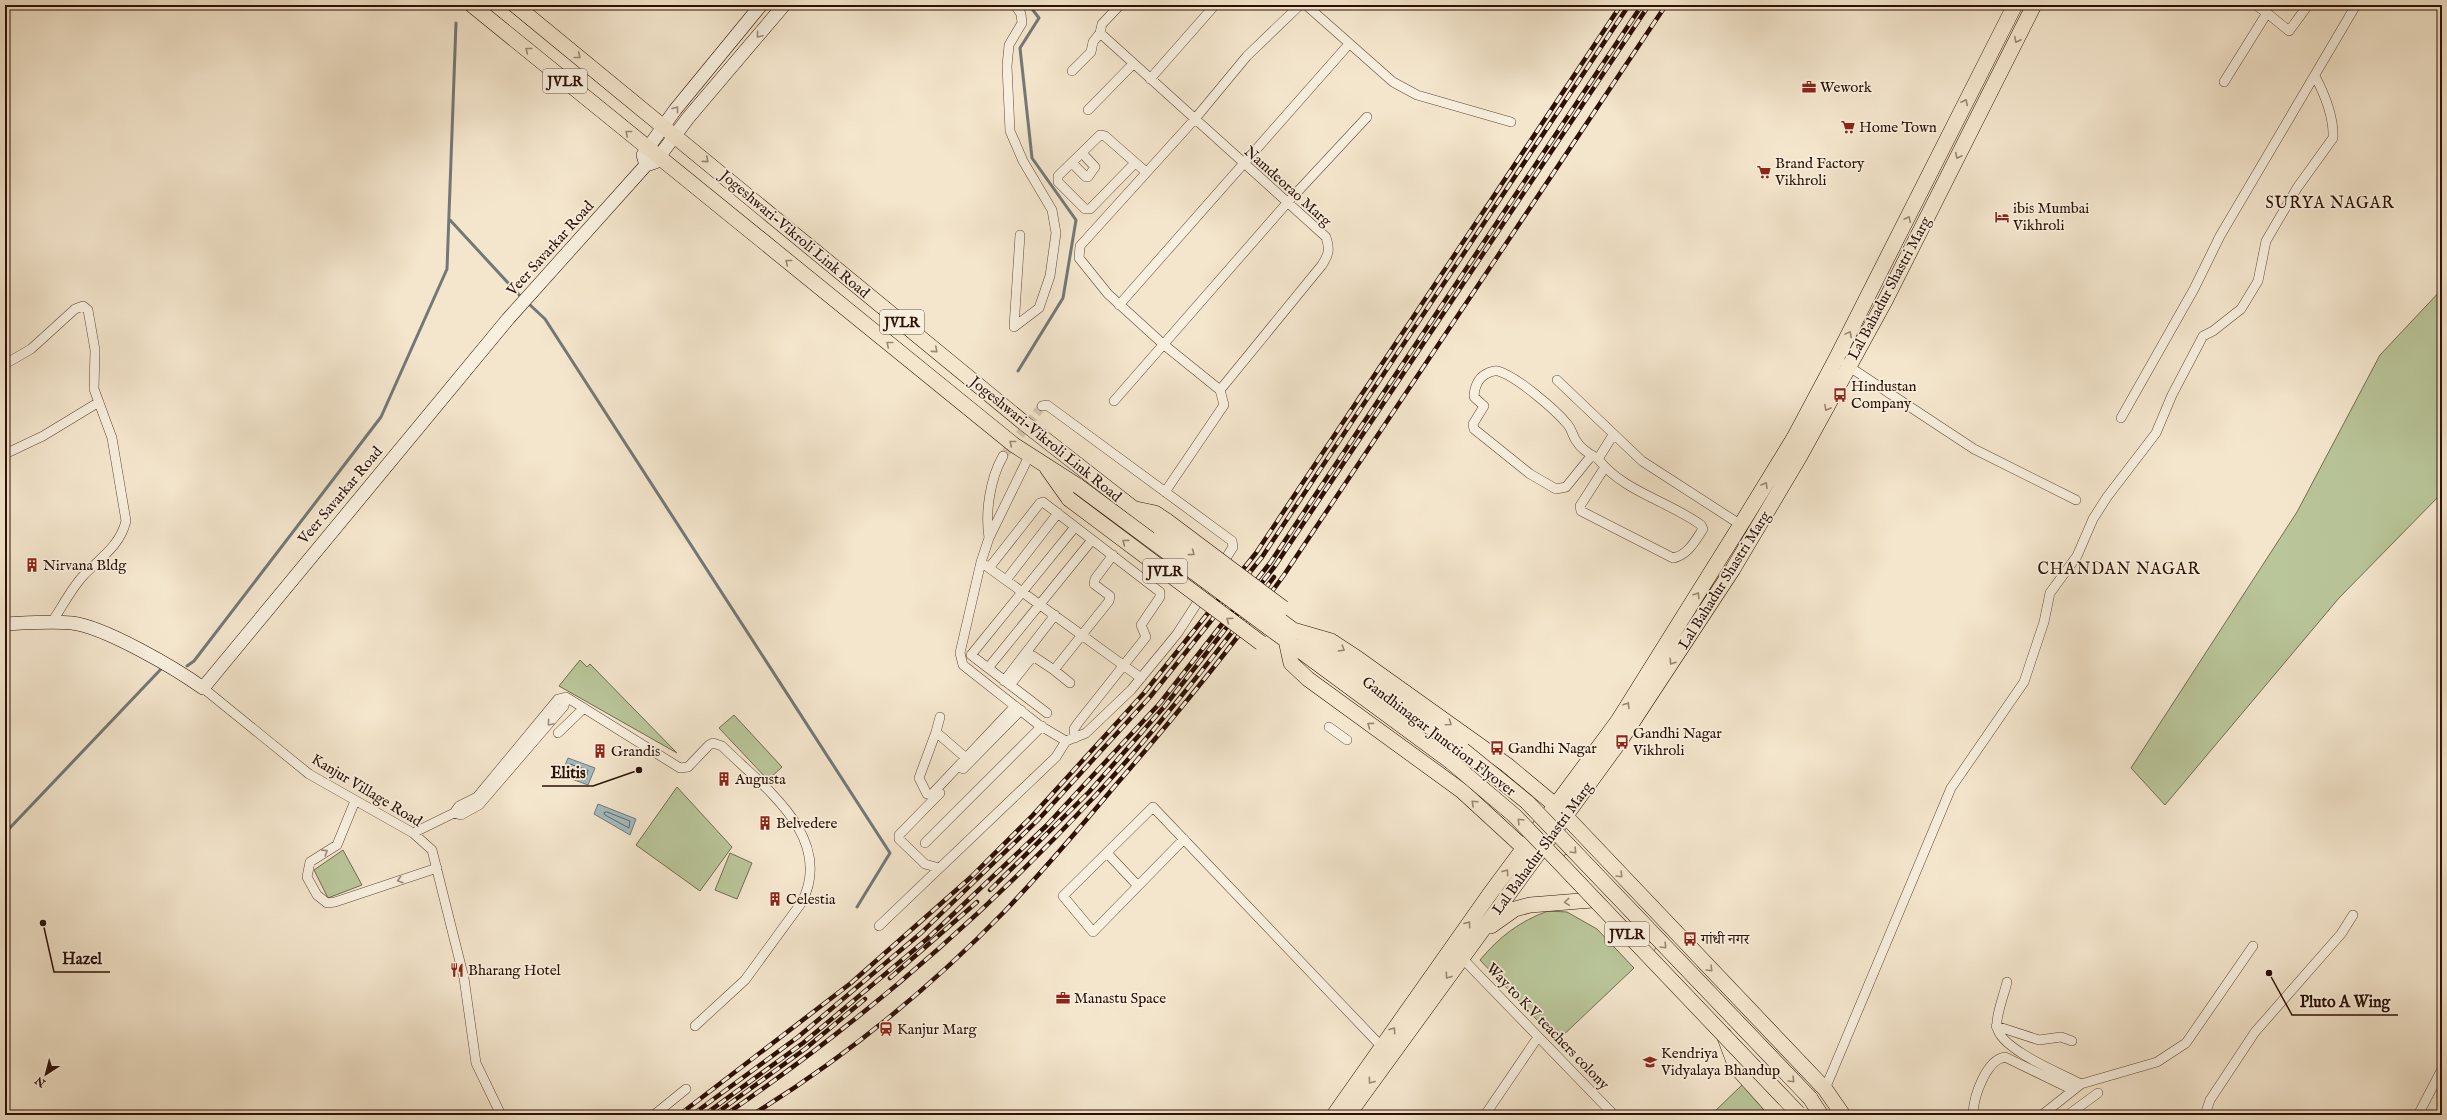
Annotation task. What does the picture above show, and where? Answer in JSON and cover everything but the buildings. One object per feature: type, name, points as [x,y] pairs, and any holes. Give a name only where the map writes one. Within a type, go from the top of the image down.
[{"type":"main road","name":"Jogeshwari-Vikroli Link Road","points":[[472,5],[651,157],[1029,456],[1044,464]]},
{"type":"main road","name":"Jogeshwari-Vikroli Link Road","points":[[515,5],[670,130],[1024,423],[1131,508],[1164,526],[1276,618]]},
{"type":"main road","name":"Lal Bahadur Shastri Marg","points":[[1334,1115],[1381,1046],[1524,848],[1560,810],[1587,774],[1733,569],[1800,456],[1923,188],[2016,5]]},
{"type":"main road","name":"Lal Bahadur Shastri Marg","points":[[1623,724],[1794,438],[1842,363],[1885,301],[2034,5]]},
{"type":"main road","points":[[1923,188],[1938,195]]},
{"type":"main road","name":"JVLR","points":[[1044,464],[1276,618],[1289,635],[1261,643],[1069,499],[1044,464]]},
{"type":"main road","points":[[1276,618],[1289,635],[1291,663],[1308,679],[1462,791],[1524,848],[1562,856],[1606,899],[1720,1024],[1736,1067],[1780,1115]]},
{"type":"main road","points":[[1289,635],[1331,642],[1357,658],[1507,765],[1560,810],[1825,1089],[1844,1115]]},
{"type":"main road","name":"Gandhinagar Junction Flyover","points":[[1289,635],[1463,750],[1527,802],[1810,1098],[1821,1115]]},
{"type":"main road","name":"Gandhinagar Junction Flyover","points":[[1289,635],[1450,761],[1515,816],[1798,1114]]},
{"type":"main road","name":"Lal Bahadur Shastri Marg","points":[[1348,1115],[1540,852],[1560,810]]},
{"type":"main road","points":[[1480,934],[1515,909],[1530,905],[1606,899]]},
{"type":"street","points":[[670,130],[762,5]]},
{"type":"street","points":[[670,130],[784,5]]},
{"type":"street","points":[[1015,5],[1021,14],[1022,23],[1009,45],[1007,66],[1010,131],[1023,161],[1052,210],[1056,233],[1050,276],[1039,308],[1014,328],[1020,235]]},
{"type":"street","points":[[1072,71],[1090,52],[1093,42],[1100,33],[1102,24],[1120,5]]},
{"type":"street","points":[[1150,79],[1215,5]]},
{"type":"street","points":[[1166,492],[1224,405],[1220,390],[1163,344],[1108,294],[1078,258],[1080,246],[1194,120],[1247,56],[1300,5]]},
{"type":"street","points":[[1306,5],[1393,82],[1417,96],[1511,122]]},
{"type":"street","points":[[2256,5],[2290,31],[2308,5]]},
{"type":"street","points":[[2121,418],[2194,289],[2220,236],[2356,5]]},
{"type":"street","points":[[2224,82],[2267,13]]},
{"type":"street","name":"Namdeorao Marg","points":[[1100,33],[1194,120],[1326,237],[1330,247],[1328,256],[1220,390]]},
{"type":"street","points":[[1119,304],[1350,44]]},
{"type":"street","points":[[1088,110],[1133,64]]},
{"type":"street","points":[[1825,1089],[1951,788],[2024,682],[2044,622],[2050,593],[2076,556],[2093,519],[2107,497],[2156,433],[2172,395],[2203,336],[2213,331],[2241,309],[2258,281],[2266,241],[2297,188],[2333,138],[2326,97],[2315,76]]},
{"type":"street","points":[[1114,401],[1287,203],[1367,117]]},
{"type":"street","name":"Veer Savarkar Road","points":[[205,685],[508,319],[651,157],[670,130]]},
{"type":"street","points":[[1135,163],[1090,209],[1085,208],[1058,182],[1058,176],[1100,135],[1105,136],[1146,172]]},
{"type":"street","points":[[1072,163],[1086,177],[1088,177],[1095,167],[1082,154]]},
{"type":"street","points":[[5,364],[31,349],[75,308],[83,306],[88,310],[95,350],[94,389],[112,438],[126,521],[120,538],[82,577],[52,622]]},
{"type":"street","points":[[1842,363],[1974,449],[2076,500]]},
{"type":"street","points":[[1604,468],[1580,506],[1581,511],[1673,558],[1679,557],[1689,550],[1703,529],[1701,525],[1623,481],[1604,468],[1595,457],[1577,442],[1569,426],[1544,402],[1496,370],[1484,375],[1474,389],[1474,397],[1484,406],[1473,424],[1474,429],[1542,483],[1556,489],[1566,487],[1595,457],[1613,435]]},
{"type":"street","points":[[1557,380],[1642,461],[1741,525]]},
{"type":"street","points":[[5,454],[43,436],[99,402]]},
{"type":"street","points":[[879,926],[1056,757],[1066,742],[1086,734],[1141,678],[1191,614],[1233,547],[1232,541],[1166,492],[1047,405],[1042,406]]},
{"type":"street","points":[[990,538],[987,525],[989,506],[996,470],[1003,456]]},
{"type":"street","points":[[1029,456],[990,538],[981,562],[960,653],[963,665],[1042,726],[1066,742]]},
{"type":"street","points":[[989,568],[1040,503],[1043,502],[1160,592],[1160,597],[1141,625],[1146,637],[1078,723],[1074,729],[1075,738]]},
{"type":"street","points":[[1006,580],[1058,513]]},
{"type":"street","points":[[1048,713],[971,654],[1075,527]]},
{"type":"street","points":[[988,668],[1092,540]]},
{"type":"street","points":[[1054,670],[1083,636],[1109,601],[1110,596],[1094,584],[1095,579],[1112,555]]},
{"type":"street","points":[[981,562],[1141,678]]},
{"type":"street","points":[[1007,683],[1030,654],[1055,615]]},
{"type":"street","points":[[5,624],[52,622],[74,624],[111,636],[205,685]]},
{"type":"street","points":[[1030,654],[1070,683]]},
{"type":"street","name":"Kanjur Village Road","points":[[205,685],[309,774],[413,833],[432,850],[464,978],[476,1063],[501,1115]]},
{"type":"street","points":[[413,833],[454,814],[461,815],[479,806],[558,699],[566,697],[680,768],[688,767],[709,745],[714,743],[722,746],[789,812],[805,841],[809,870],[806,891],[802,902],[745,980],[695,1026]]},
{"type":"street","points":[[558,733],[584,708]]},
{"type":"street","points":[[940,717],[936,732],[918,778],[927,794],[931,795],[966,758],[1018,708]]},
{"type":"street","points":[[939,868],[925,864],[899,839],[899,835],[1018,708]]},
{"type":"street","points":[[925,843],[1042,726]]},
{"type":"street","points":[[1329,727],[1347,740]]},
{"type":"street","points":[[936,732],[966,758]]},
{"type":"street","points":[[355,801],[337,845],[310,862],[307,877],[316,895],[326,903],[335,902],[437,868]]},
{"type":"street","points":[[1184,839],[1093,932],[1064,896],[1153,807],[1184,839],[1381,1046]]},
{"type":"street","points":[[1107,853],[1138,886]]},
{"type":"street","points":[[2205,1115],[2210,1100],[2255,1032],[2341,934],[2353,915]]},
{"type":"street","points":[[2042,1115],[2081,1084],[2156,1062],[2186,1042],[2253,946]]},
{"type":"street","name":"Way to K.V teachers colony","points":[[1462,958],[1614,1115]]},
{"type":"street","points":[[2007,982],[1996,1026],[2000,1036],[2014,1048],[2081,1084]]},
{"type":"street","points":[[1996,1026],[2039,1040],[2062,1037],[2072,1041]]},
{"type":"street","points":[[1485,1115],[1538,1037]]},
{"type":"street","points":[[1975,1115],[1973,1113],[1974,1100],[1982,1079],[2000,1058],[2005,1056],[2073,1090]]},
{"type":"street","points":[[2418,1115],[2442,1069]]},
{"type":"street","points":[[654,1115],[686,1089]]},
{"type":"street","points":[[2068,1115],[2098,1093]]},
{"type":"green space","points":[[2442,289],[2442,493],[2339,598],[2165,805],[2131,768],[2297,512],[2380,355]]},
{"type":"green space","points":[[580,660],[587,667],[590,664],[677,753],[559,686]]},
{"type":"green space","points":[[734,715],[782,767],[768,780],[719,728]]},
{"type":"green space","points":[[677,787],[732,847],[700,891],[636,845]]},
{"type":"green space","points":[[343,850],[362,885],[328,898],[314,870]]},
{"type":"green space","points":[[730,853],[752,863],[737,899],[715,890]]},
{"type":"green space","points":[[1548,911],[1567,912],[1597,929],[1634,968],[1557,1041],[1480,960],[1502,937],[1519,925]]},
{"type":"green space","points":[[1743,1084],[1769,1115],[1711,1115]]},
{"type":"water","points":[[568,758],[595,768],[588,785],[561,775]]},
{"type":"water","points":[[598,804],[636,819],[630,835],[594,814]]},
{"type":"waterway","points":[[1018,371],[1063,298],[1076,220],[1032,158],[1020,48],[1039,18],[1029,5]]},
{"type":"waterway","points":[[187,666],[194,661],[381,417],[447,269],[456,23]]},
{"type":"waterway","points":[[450,220],[522,298]]},
{"type":"waterway","points":[[528,303],[545,319],[890,853],[857,907]]},
{"type":"waterway","points":[[5,833],[162,668]]},
{"type":"tunnel","points":[[1003,456],[1042,406]]},
{"type":"railway","points":[[679,1115],[851,983],[971,877],[1032,816],[1144,693],[1256,553],[1621,5]]},
{"type":"railway","points":[[692,1115],[798,1037],[921,933],[1038,820],[1150,697],[1262,557],[1629,5]]},
{"type":"railway","points":[[704,1115],[803,1043],[927,939],[1046,826],[1160,703],[1270,563],[1642,5]]},
{"type":"railway","points":[[990,890],[1089,792],[1164,707],[1275,566],[1649,5]]},
{"type":"railway","points":[[752,1115],[786,1093],[852,1046],[916,995],[976,940],[1047,865],[1180,709],[1244,629],[1284,575],[1666,5]]},
{"type":"railway","points":[[725,1115],[824,1044],[919,966],[1053,840],[1119,770],[1165,716],[1231,634],[1274,577]]},
{"type":"railway","points":[[890,978],[977,902]]},
{"type":"railway","points":[[714,1115],[805,1049],[865,999]]},
{"type":"place","name":"Wework","points":[[1809,87]]},
{"type":"place","name":"Home Town","points":[[1848,127]]},
{"type":"place","name":"Brand Factory Vikhroli","points":[[1764,172]]},
{"type":"place","name":"ibis Mumbai Vikhroli","points":[[2002,217]]},
{"type":"place","name":"Hindustan Company","points":[[1840,395]]},
{"type":"place","name":"Nirvana Bldg","points":[[32,565]]},
{"type":"place","name":"Gandhi Nagar Vikhroli","points":[[1622,742]]},
{"type":"place","name":"Gandhi Nagar","points":[[1497,748]]},
{"type":"place","name":"Grandis","points":[[600,751]]},
{"type":"place","name":"Elitis","points":[[639,770]]},
{"type":"place","name":"Augusta","points":[[724,779]]},
{"type":"place","name":"Belvedere","points":[[765,823]]},
{"type":"place","name":"Celestia","points":[[775,899]]},
{"type":"place","name":"Hazel","points":[[43,923]]},
{"type":"place","name":"गांधी नगर","points":[[1690,939]]},
{"type":"place","name":"Bharang Hotel","points":[[457,970]]},
{"type":"place","name":"Pluto A Wing","points":[[2269,973]]},
{"type":"place","name":"Manastu Space","points":[[1063,998]]},
{"type":"place","name":"Kanjur Marg","points":[[886,1029]]},
{"type":"place","name":"Kendriya Vidyalaya Bhandup","points":[[1650,1062]]},
{"type":"district","name":"SURYA NAGAR","points":[[2330,202]]},
{"type":"district","name":"CHANDAN NAGAR","points":[[2119,568]]}]
